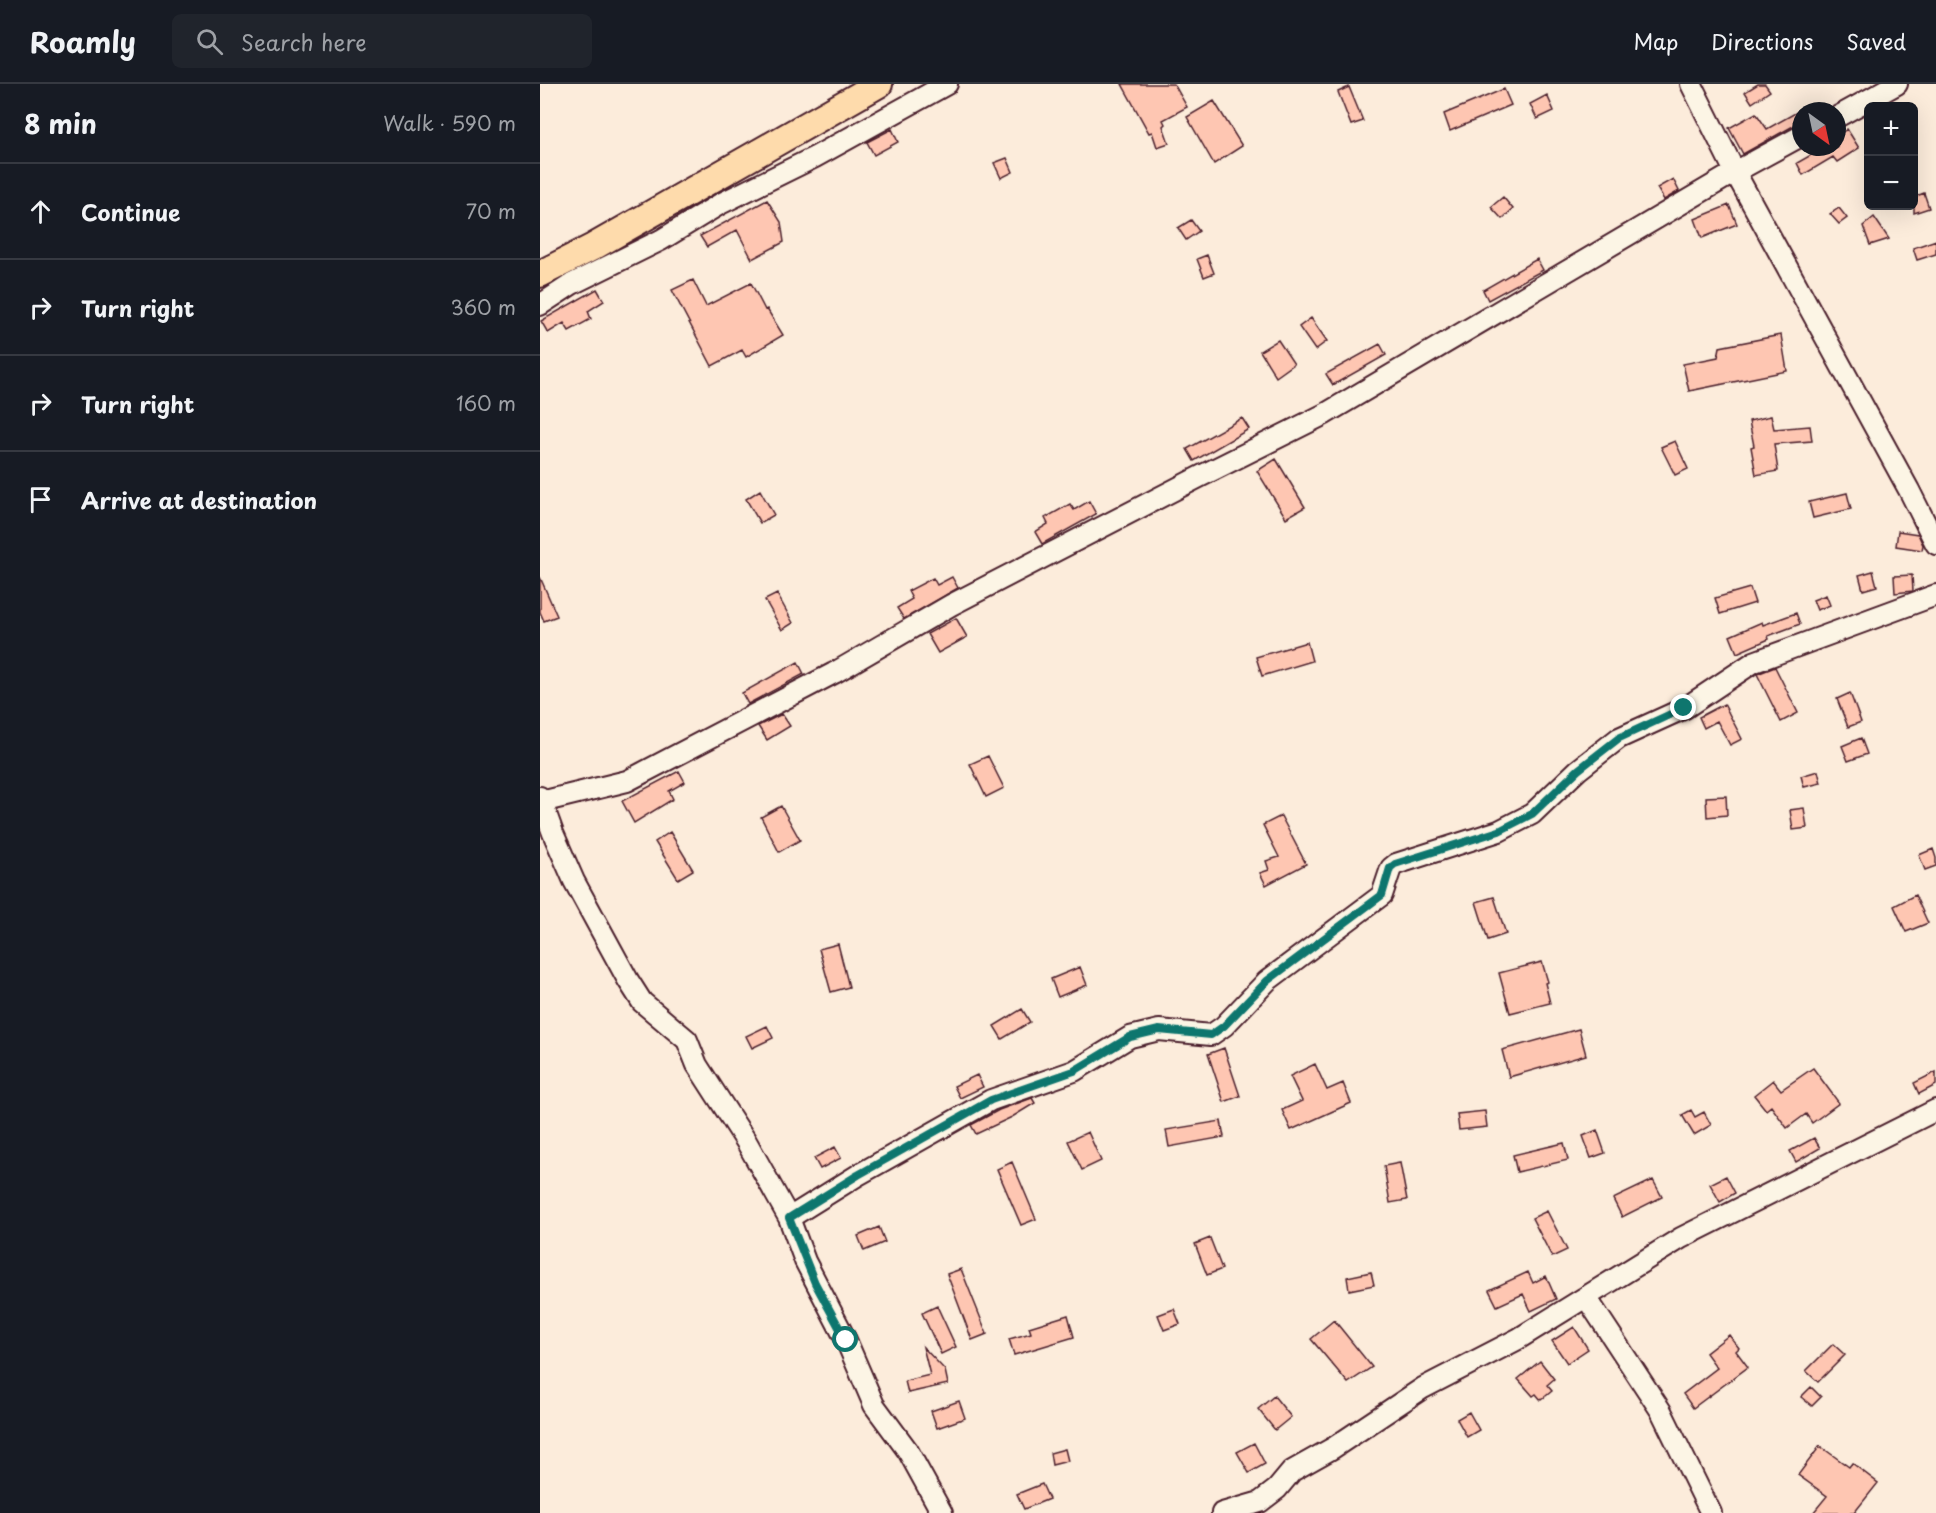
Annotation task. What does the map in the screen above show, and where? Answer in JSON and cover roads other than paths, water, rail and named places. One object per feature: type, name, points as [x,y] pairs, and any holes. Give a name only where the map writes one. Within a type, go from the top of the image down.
[{"type":"main road","points":[[540,274],[593,247],[879,84]]},
{"type":"street","points":[[540,305],[572,284],[661,240],[720,204],[815,157],[947,84]]},
{"type":"street","points":[[1691,84],[1735,172],[1904,480],[1936,544]]},
{"type":"street","points":[[1846,112],[1897,84]]},
{"type":"street","points":[[541,802],[627,781],[804,689],[951,606],[1325,414],[1735,172],[1792,141]]},
{"type":"street","points":[[789,1218],[858,1175],[991,1100],[1074,1071],[1130,1037],[1159,1030],[1211,1035],[1224,1026],[1267,981],[1382,895],[1390,868],[1395,864],[1499,831],[1532,814],[1578,770],[1619,738],[1684,708],[1754,662],[1936,595]]},
{"type":"street","points":[[540,797],[574,881],[628,980],[642,1002],[687,1040],[698,1065],[746,1141],[789,1218],[808,1268],[846,1340],[874,1405],[908,1451],[942,1513]]},
{"type":"street","points":[[1222,1513],[1260,1502],[1277,1489],[1292,1471],[1333,1448],[1424,1388],[1518,1339],[1681,1238],[1936,1110]]},
{"type":"street","points":[[1586,1297],[1661,1411],[1711,1513]]}]
